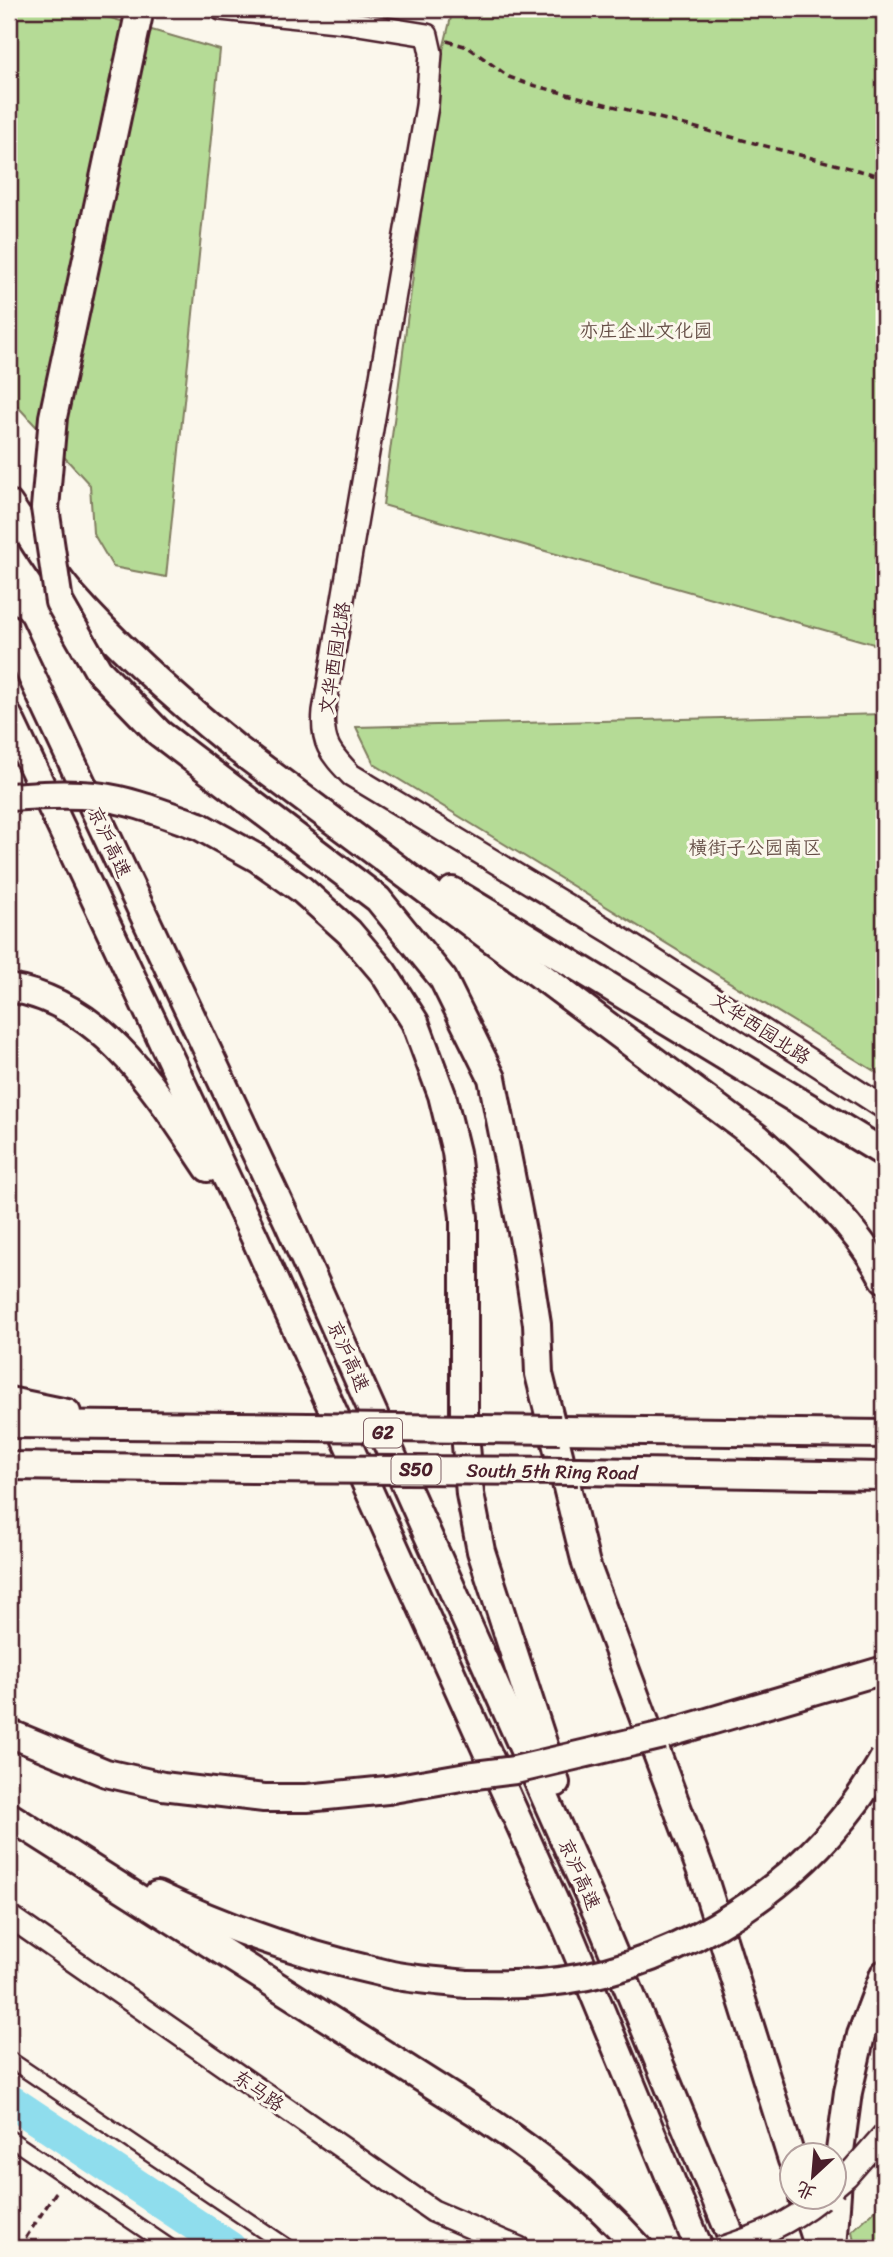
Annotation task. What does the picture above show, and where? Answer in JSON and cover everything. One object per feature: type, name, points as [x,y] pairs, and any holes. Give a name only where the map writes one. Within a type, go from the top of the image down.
[{"type":"highway","points":[[140,9],[53,417],[45,508],[59,602],[97,670],[159,733],[378,898],[443,979],[492,1078],[536,1311],[539,1374],[586,1564],[704,1879],[786,2142]]},
{"type":"highway","points":[[9,504],[68,590],[118,645],[175,697],[236,748],[758,1138],[844,1220],[884,1279]]},
{"type":"highway","name":"京沪高速","points":[[9,628],[289,1222],[600,1918],[736,2248]]},
{"type":"highway","name":"京沪高速","points":[[9,717],[254,1236],[568,1931],[699,2248]]},
{"type":"highway","points":[[9,797],[97,796],[148,807],[199,826],[257,858],[302,888],[349,932],[383,972],[415,1022],[442,1095],[456,1152],[464,1217],[464,1420],[470,1494],[481,1551],[600,1918]]},
{"type":"highway","points":[[318,810],[884,1153]]},
{"type":"highway","points":[[9,988],[60,1004],[90,1023],[121,1051],[152,1087],[254,1236]]},
{"type":"highway","points":[[9,1401],[124,1425]]},
{"type":"highway","name":"S50","points":[[9,1424],[884,1434]]},
{"type":"highway","name":"South 5th Ring Road","points":[[9,1466],[884,1476]]},
{"type":"highway","points":[[9,1732],[106,1773],[163,1786],[264,1798],[307,1798],[387,1790],[515,1770],[663,1735],[884,1670]]},
{"type":"highway","points":[[55,1845],[169,1900],[250,1933],[322,1956],[394,1975],[467,1984],[542,1983],[608,1970],[671,1950],[728,1920],[778,1884],[822,1842],[856,1803],[884,1758]]},
{"type":"highway","points":[[9,1816],[527,2146],[571,2181],[639,2248]]},
{"type":"highway","points":[[833,2248],[838,2165],[848,2092],[861,2035],[884,1974]]},
{"type":"highway","points":[[808,2212],[819,2248]]},
{"type":"street","points":[[221,9],[345,22],[427,35]]},
{"type":"street","points":[[328,9],[345,22]]},
{"type":"street","name":"文华西园北路","points":[[427,35],[431,53],[427,106],[324,711],[322,728],[325,743],[351,775],[611,932],[884,1108]]},
{"type":"street","name":"东马路","points":[[9,1916],[423,2203],[483,2234],[519,2248]]},
{"type":"street","points":[[9,2059],[289,2248]]},
{"type":"street","points":[[848,2175],[884,2134]]},
{"type":"street","points":[[9,2138],[171,2248]]},
{"type":"street","points":[[721,2248],[765,2234],[803,2212]]},
{"type":"path","points":[[427,35],[468,47],[509,77],[525,83],[884,177]]},
{"type":"path","points":[[9,2244],[17,2248],[66,2177]]},
{"type":"green space","points":[[9,9],[80,9],[220,50],[166,577],[113,567],[93,533],[90,485],[9,397]]},
{"type":"green space","name":"亦庄企业文化园","points":[[453,9],[884,9],[884,647],[383,505],[442,54]]},
{"type":"green space","name":"横街子公园南区","points":[[884,714],[884,1077],[374,764],[356,727]]},
{"type":"green space","points":[[884,2202],[884,2248],[855,2248],[852,2231]]},
{"type":"waterway","points":[[9,2100],[230,2248]]}]
